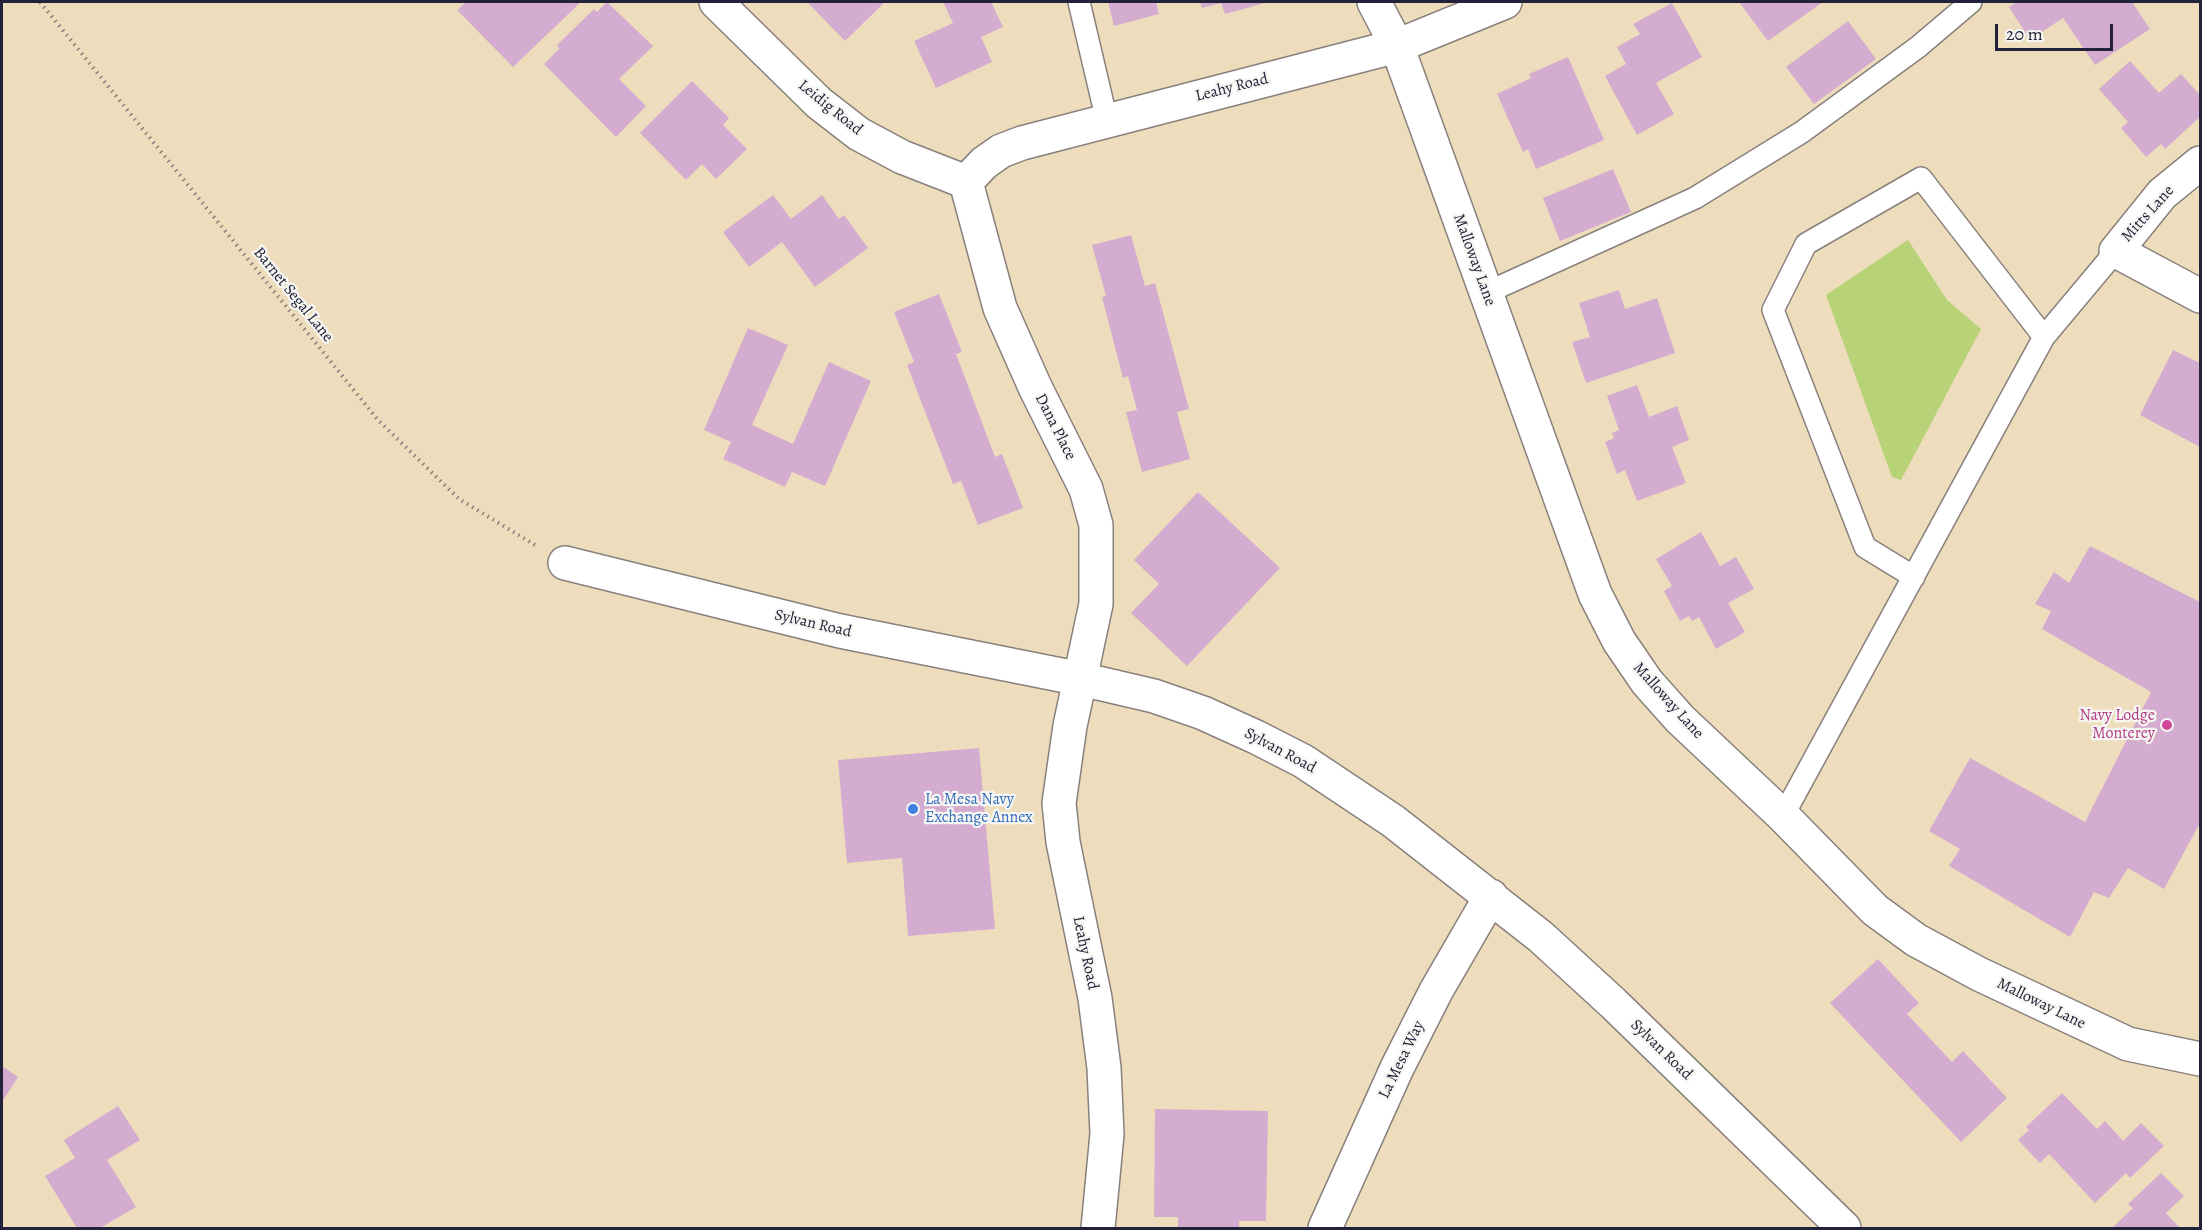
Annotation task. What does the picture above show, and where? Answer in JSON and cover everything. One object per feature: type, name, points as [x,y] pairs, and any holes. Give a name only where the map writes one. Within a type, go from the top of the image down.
[{"type":"street","name":"Leidig Road","points":[[716,2],[819,103],[859,134],[902,157],[966,182]]},
{"type":"street","name":"Malloway Lane","points":[[1374,2],[1397,46],[1595,594],[1619,641],[1647,682],[1680,719],[1784,816],[1875,910],[1916,940],[1979,974],[2128,1044],[2200,1059]]},
{"type":"street","name":"Leahy Road","points":[[966,182],[1001,151],[1022,143],[1397,46],[1505,2]]},
{"type":"street","name":"Mitts Lane","points":[[2200,163],[2162,194],[2116,251],[2200,296]]},
{"type":"street","name":"Dana Place","points":[[966,182],[1000,308],[1035,387],[1082,480],[1096,525],[1098,566],[1096,604],[1081,679]]},
{"type":"street","name":"Sylvan Road","points":[[565,563],[840,631],[1081,679],[1154,696],[1203,713],[1303,761],[1393,821],[1491,896],[1614,1004],[1844,1228]]},
{"type":"street","name":"Leahy Road","points":[[1081,679],[1070,726],[1059,803],[1063,842],[1095,998],[1104,1068],[1107,1134],[1098,1228]]},
{"type":"street","name":"La Mesa Way","points":[[1325,1228],[1397,1068],[1436,991],[1491,896]]},
{"type":"lane","points":[[1079,2],[1107,121]]},
{"type":"lane","points":[[1486,292],[1695,198],[1802,132],[1918,47],[1971,2]]},
{"type":"lane","points":[[1914,577],[1865,547],[1773,310],[1806,244],[1921,178],[2044,337]]},
{"type":"lane","points":[[1784,816],[2044,337],[2116,251]]},
{"type":"path","name":"Barnet Segal Lane","points":[[40,2],[378,420],[459,499],[565,563]]},
{"type":"green space","points":[[1908,240],[1947,300],[1981,329],[1901,480],[1892,477],[1826,295]]},
{"type":"building","points":[[466,2],[581,2],[513,67],[457,10]]},
{"type":"building","points":[[607,2],[653,46],[619,79],[646,106],[616,137],[544,64],[559,49],[557,45],[594,9],[597,12]]},
{"type":"building","points":[[807,2],[885,2],[845,41]]},
{"type":"building","points":[[943,2],[991,2],[1003,27],[981,37],[992,62],[936,88],[914,41],[953,23]]},
{"type":"building","points":[[1108,2],[1156,2],[1159,14],[1114,26]]},
{"type":"building","points":[[1200,2],[1269,2],[1225,14],[1221,3],[1202,8]]},
{"type":"building","points":[[1739,2],[1823,2],[1768,41]]},
{"type":"building","points":[[2017,2],[2132,2],[2150,29],[2095,65],[2063,18],[2030,40],[2009,7]]},
{"type":"building","points":[[1672,3],[1702,57],[1656,83],[1674,114],[1637,135],[1605,76],[1626,64],[1617,47],[1640,34],[1633,24]]},
{"type":"building","points":[[1848,21],[1876,59],[1814,104],[1786,67]]},
{"type":"building","points":[[1568,57],[1604,140],[1536,169],[1528,149],[1523,152],[1497,94],[1531,78],[1529,74]]},
{"type":"building","points":[[2130,61],[2159,93],[2181,74],[2200,95],[2200,117],[2165,149],[2161,144],[2146,157],[2121,128],[2128,122],[2099,89]]},
{"type":"building","points":[[692,81],[729,118],[723,125],[747,149],[716,179],[702,164],[686,180],[640,133]]},
{"type":"building","points":[[1613,169],[1631,212],[1560,241],[1543,198]]},
{"type":"building","points":[[773,195],[791,219],[822,195],[839,219],[844,215],[868,248],[815,287],[782,242],[749,267],[723,232]]},
{"type":"building","points":[[1131,235],[1145,286],[1155,283],[1189,409],[1177,412],[1190,459],[1142,472],[1126,412],[1137,410],[1128,376],[1123,378],[1102,297],[1106,296],[1092,245]]},
{"type":"building","points":[[1619,290],[1625,309],[1657,298],[1675,353],[1586,383],[1572,342],[1590,337],[1579,303]]},
{"type":"building","points":[[939,294],[962,352],[956,354],[995,457],[1002,454],[1023,508],[978,525],[961,481],[953,484],[907,365],[914,362],[894,312]]},
{"type":"building","points":[[748,328],[788,345],[752,425],[793,444],[829,362],[871,381],[825,486],[792,472],[785,487],[723,459],[731,442],[704,430]]},
{"type":"building","points":[[2173,350],[2200,363],[2200,447],[2140,415]]},
{"type":"building","points":[[1637,385],[1649,417],[1677,406],[1689,440],[1672,447],[1686,483],[1637,501],[1625,470],[1617,474],[1605,442],[1614,438],[1612,433],[1619,430],[1607,396]]},
{"type":"building","points":[[1198,492],[1280,568],[1187,666],[1131,613],[1159,584],[1134,560]]},
{"type":"building","points":[[1701,532],[1720,566],[1736,557],[1754,589],[1728,603],[1745,632],[1716,649],[1699,617],[1692,621],[1689,616],[1680,621],[1664,591],[1672,586],[1656,559]]},
{"type":"building","name":"Navy Lodge Monterey","points":[[2090,546],[2200,602],[2200,823],[2164,889],[2128,868],[2109,898],[2094,892],[2070,937],[1949,866],[1960,849],[1929,831],[1970,758],[2085,822],[2151,692],[2042,629],[2051,611],[2035,604],[2054,572],[2069,583]]},
{"type":"building","name":"La Mesa Navy Exchange Annex","points":[[979,748],[995,929],[908,936],[902,858],[847,863],[838,760]]},
{"type":"building","points":[[1878,959],[1919,1003],[1907,1014],[1952,1062],[1963,1051],[2007,1098],[1961,1142],[1830,1003]]},
{"type":"building","points":[[2,1066],[18,1077],[2,1102]]},
{"type":"building","points":[[2062,1093],[2097,1129],[2105,1121],[2123,1141],[2141,1123],[2164,1146],[2130,1178],[2126,1173],[2095,1203],[2049,1154],[2040,1163],[2018,1140],[2029,1130],[2026,1127]]},
{"type":"building","points":[[118,1106],[140,1140],[107,1160],[136,1207],[100,1228],[77,1228],[45,1176],[75,1158],[64,1140]]},
{"type":"building","points":[[1155,1109],[1268,1111],[1266,1221],[1239,1221],[1239,1228],[1178,1228],[1178,1217],[1154,1217]]},
{"type":"building","points":[[2161,1173],[2184,1196],[2166,1213],[2180,1228],[2112,1228],[2133,1208],[2128,1204]]},
{"type":"place","name":"Navy Lodge Monterey","points":[[2167,725]]},
{"type":"place","name":"La Mesa Navy Exchange Annex","points":[[913,809]]}]
